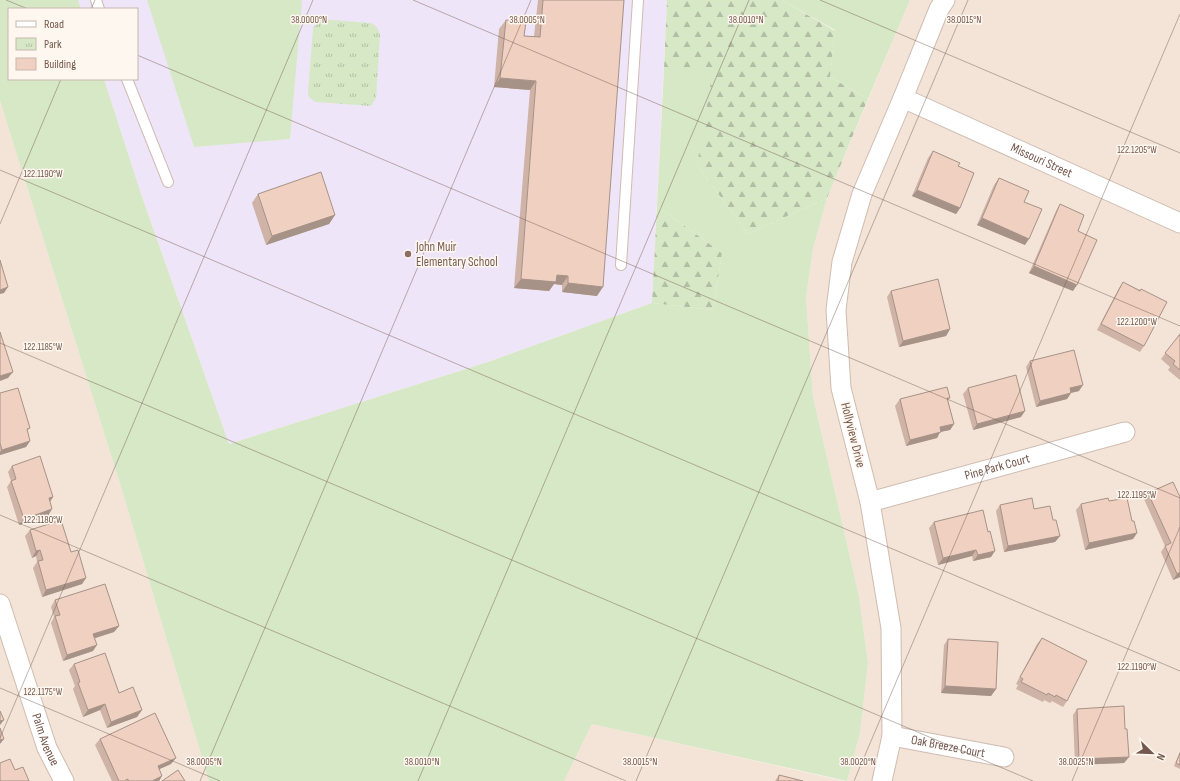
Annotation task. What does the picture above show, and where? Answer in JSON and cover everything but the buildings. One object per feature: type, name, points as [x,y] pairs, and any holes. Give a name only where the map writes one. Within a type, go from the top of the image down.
[{"type":"street","name":"Hollyview Drive","points":[[882,781],[892,736],[890,628],[870,502],[841,388],[836,310],[842,262],[862,194],[939,10],[945,0]]},
{"type":"street","name":"Missouri Street","points":[[903,98],[1180,223]]},
{"type":"street","name":"Pine Park Court","points":[[870,502],[1125,432]]},
{"type":"street","name":"Palm Avenue","points":[[0,604],[47,748],[64,781]]},
{"type":"street","name":"Oak Breeze Court","points":[[892,736],[1004,757]]},
{"type":"lane","points":[[621,264],[638,0]]},
{"type":"lane","points":[[127,80],[168,182]]},
{"type":"shaded area","name":"John Muir Elementary School","points":[[78,0],[667,0],[652,303],[488,362],[229,444],[141,194],[104,80],[138,80],[138,8],[81,8]]},
{"type":"shaded area","points":[[910,0],[1180,0],[1180,781],[847,781],[860,733],[868,663],[859,596],[813,397],[806,297],[813,249],[827,198]]},
{"type":"shaded area","points":[[0,101],[121,487],[209,781],[0,781]]},
{"type":"shaded area","points":[[592,724],[843,781],[564,781]]},
{"type":"green space","points":[[0,0],[78,0],[81,8],[8,8],[8,80],[104,80],[141,194],[229,444],[488,362],[652,303],[713,310],[722,253],[657,206],[664,69],[714,69],[697,165],[748,234],[827,198],[813,249],[806,297],[813,397],[859,596],[868,663],[860,733],[847,781],[592,724],[564,781],[209,781],[121,487],[0,101]]},
{"type":"green space","points":[[147,0],[302,0],[290,139],[194,147]]},
{"type":"green space","points":[[667,0],[782,0],[835,31],[830,77],[868,99],[827,198],[748,234],[697,165],[713,69],[664,69]]},
{"type":"green space","points":[[782,0],[910,0],[868,99],[830,77],[835,30]]},
{"type":"green space","points":[[321,19],[370,23],[378,28],[380,34],[376,98],[371,106],[315,102],[309,97],[308,93],[313,28]]},
{"type":"green space","points":[[657,206],[722,253],[713,310],[652,303]]},
{"type":"place","name":"John Muir Elementary School","points":[[408,254]]}]
